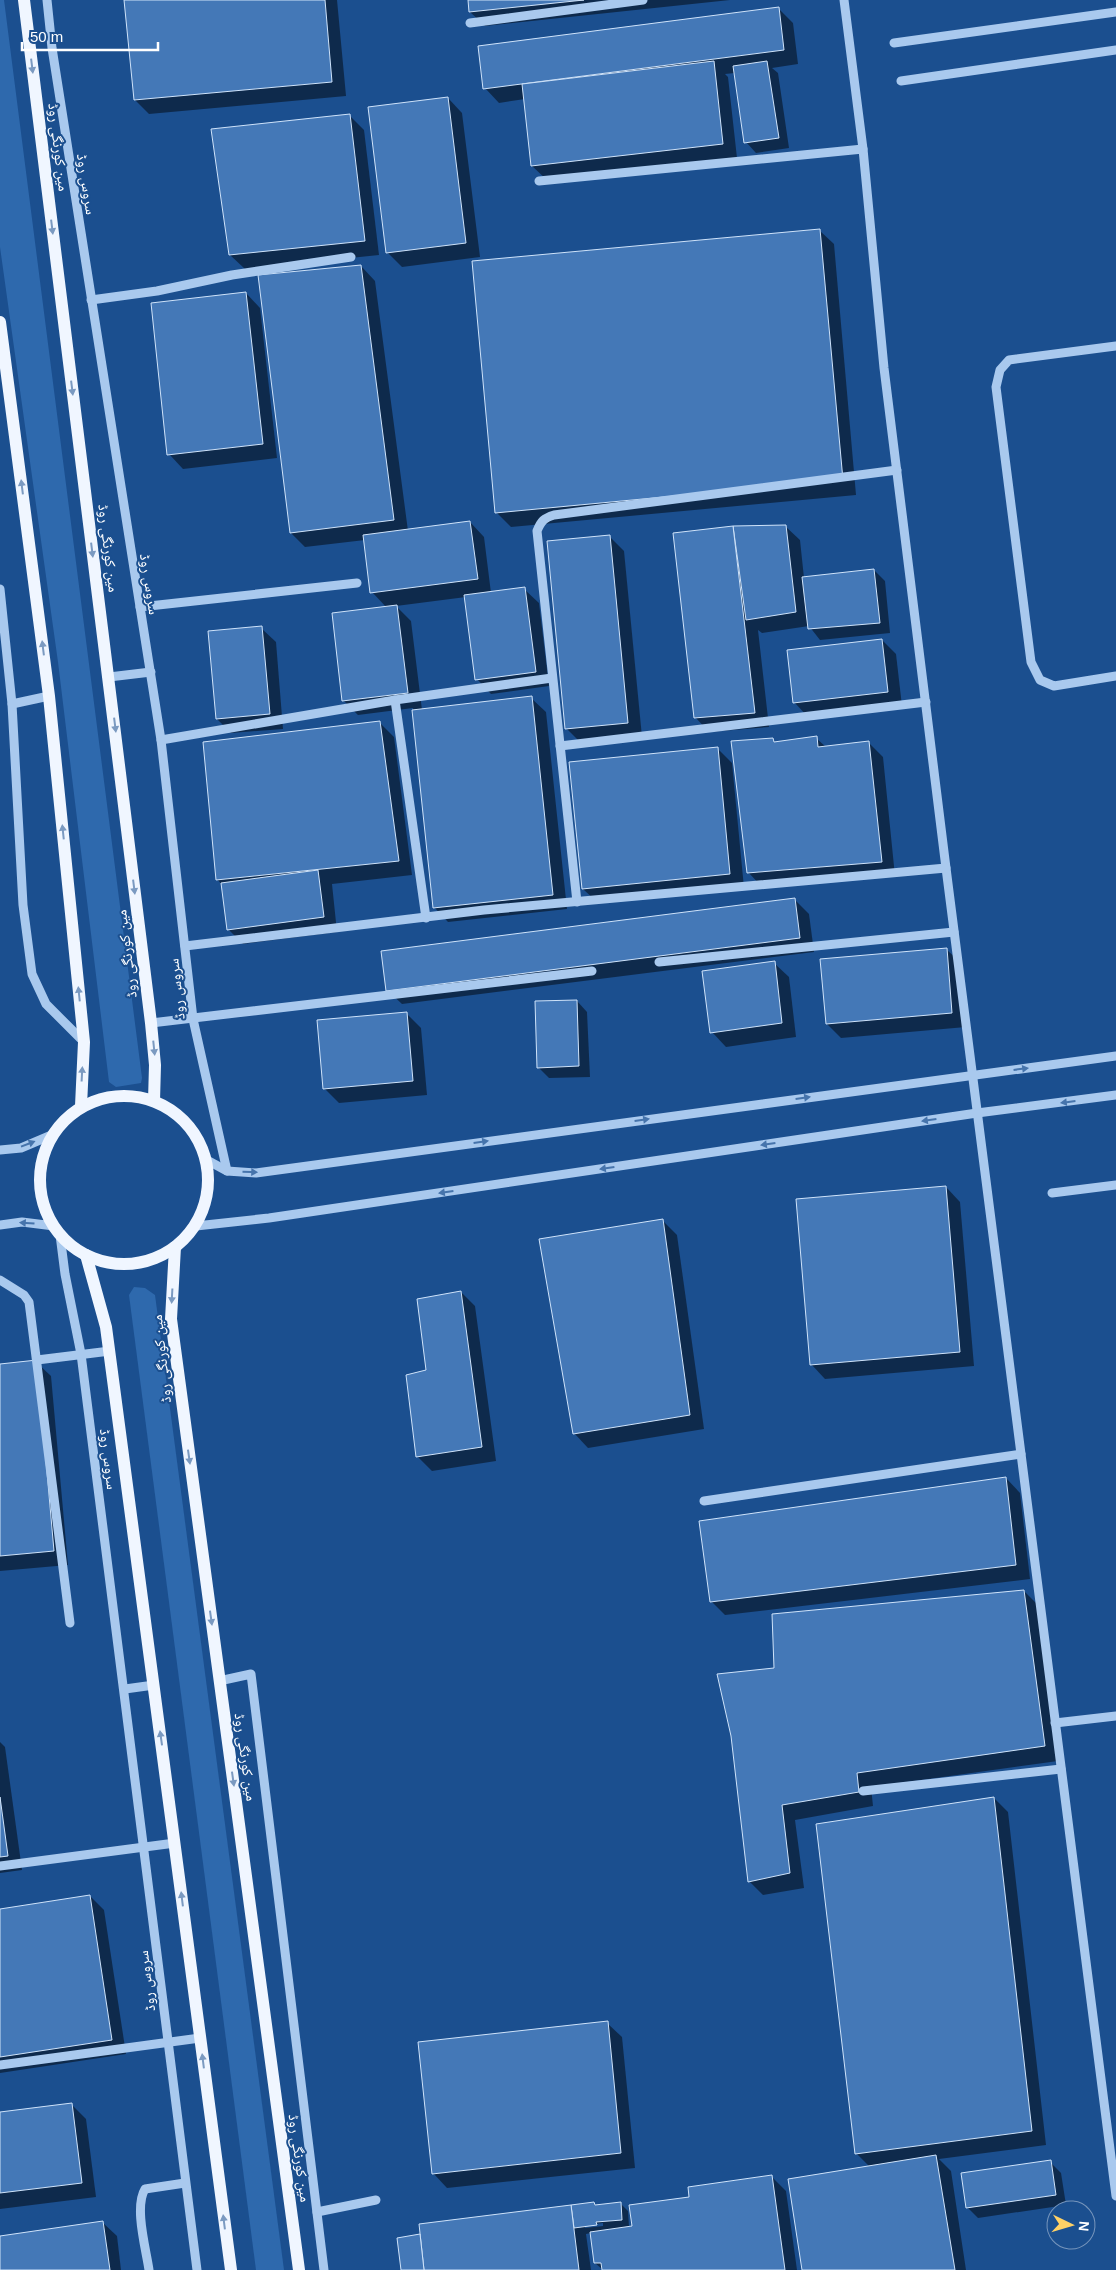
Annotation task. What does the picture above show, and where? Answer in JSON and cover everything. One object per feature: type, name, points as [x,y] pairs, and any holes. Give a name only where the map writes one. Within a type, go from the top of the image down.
[{"type":"main road","name":"مین کورنگی روڈ","points":[[24,0],[151,1024],[155,1065],[154,1101]]},
{"type":"main road","points":[[0,322],[49,696],[84,1042],[81,1106]]},
{"type":"main road","points":[[127,1096],[154,1101],[174,1112],[189,1127],[205,1159],[208,1186],[196,1226],[175,1247],[154,1259],[132,1264],[108,1263],[86,1255],[57,1230],[44,1204],[40,1180],[44,1156],[54,1134],[81,1106],[100,1099],[127,1096]]},
{"type":"main road","name":"مین کورنگی روڈ","points":[[175,1247],[171,1319],[298,2270]]},
{"type":"main road","points":[[86,1255],[106,1327],[110,1351],[231,2270]]},
{"type":"street","name":"سروس روڈ","points":[[47,0],[52,48],[161,740],[193,1019],[227,1171]]},
{"type":"street","points":[[470,23],[643,0]]},
{"type":"street","points":[[844,0],[862,149],[884,368],[1055,1723],[1113,2154],[1116,2196]]},
{"type":"street","points":[[894,43],[1116,12]]},
{"type":"street","points":[[901,81],[1116,50]]},
{"type":"street","points":[[539,181],[862,149]]},
{"type":"street","points":[[91,300],[157,291],[232,275],[351,257]]},
{"type":"street","points":[[1116,346],[1009,360],[1000,370],[996,387],[1031,662],[1040,680],[1054,686],[1116,676]]},
{"type":"street","points":[[577,902],[537,531],[540,523],[546,517],[897,470]]},
{"type":"street","points":[[140,607],[356,583]]},
{"type":"street","points":[[0,589],[12,704],[23,905],[32,974],[46,1004],[84,1042]]},
{"type":"street","points":[[109,677],[151,672]]},
{"type":"street","points":[[161,740],[395,700],[552,678]]},
{"type":"street","points":[[12,704],[49,696]]},
{"type":"street","points":[[395,700],[426,918]]},
{"type":"street","points":[[560,746],[926,702]]},
{"type":"street","points":[[185,946],[577,902],[946,868]]},
{"type":"street","points":[[659,962],[954,932]]},
{"type":"street","points":[[151,1024],[592,971]]},
{"type":"street","points":[[205,1159],[227,1171],[256,1173],[1116,1056]]},
{"type":"street","points":[[196,1226],[269,1218],[977,1113],[1116,1095]]},
{"type":"street","points":[[0,1150],[20,1148],[54,1134]]},
{"type":"street","points":[[1052,1193],[1116,1185]]},
{"type":"street","points":[[0,1225],[22,1222],[57,1230]]},
{"type":"street","name":"سروس روڈ","points":[[57,1230],[81,1354],[125,1688],[167,2042],[197,2270]]},
{"type":"street","points":[[0,1280],[24,1295],[29,1302],[70,1624]]},
{"type":"street","points":[[37,1360],[110,1351]]},
{"type":"street","points":[[704,1501],[1021,1454]]},
{"type":"street","points":[[220,1681],[252,1674],[324,2270]]},
{"type":"street","points":[[125,1688],[154,1685]]},
{"type":"street","points":[[1055,1723],[1116,1716]]},
{"type":"street","points":[[863,1791],[1061,1769]]},
{"type":"street","points":[[0,1866],[174,1843]]},
{"type":"street","points":[[0,2065],[200,2038]]},
{"type":"street","points":[[148,2270],[140,2207],[141,2196],[145,2189],[185,2183]]},
{"type":"street","points":[[317,2212],[376,2200]]},
{"type":"shaded area","points":[[0,0],[4,0],[142,1078],[141,1083],[116,1087],[109,1082],[58,662],[0,247]]},
{"type":"shaded area","points":[[134,1287],[145,1288],[155,1295],[284,2270],[256,2270],[129,1295]]},
{"type":"building","points":[[124,0],[325,0],[332,82],[134,100]]},
{"type":"building","points":[[468,0],[584,0],[469,12]]},
{"type":"building","points":[[779,7],[784,50],[483,89],[478,46]]},
{"type":"building","points":[[714,61],[723,144],[531,166],[522,84]]},
{"type":"building","points":[[767,61],[779,138],[744,143],[733,66]]},
{"type":"building","points":[[448,97],[466,243],[386,253],[368,107]]},
{"type":"building","points":[[350,114],[365,241],[229,255],[211,129]]},
{"type":"building","points":[[820,229],[843,480],[495,513],[472,261]]},
{"type":"building","points":[[361,265],[394,520],[290,533],[258,275]]},
{"type":"building","points":[[246,292],[263,444],[167,455],[151,303]]},
{"type":"building","points":[[470,521],[478,579],[370,593],[363,535]]},
{"type":"building","points":[[786,525],[796,612],[746,620],[733,526]]},
{"type":"building","points":[[733,526],[755,713],[694,718],[673,533]]},
{"type":"building","points":[[610,535],[628,723],[565,729],[547,541]]},
{"type":"building","points":[[874,569],[880,623],[808,629],[802,577]]},
{"type":"building","points":[[525,587],[536,672],[475,680],[464,595]]},
{"type":"building","points":[[397,605],[408,693],[342,701],[332,613]]},
{"type":"building","points":[[262,626],[270,714],[216,719],[208,631]]},
{"type":"building","points":[[882,639],[888,692],[793,703],[787,650]]},
{"type":"building","points":[[532,696],[553,895],[433,908],[412,710]]},
{"type":"building","points":[[380,721],[399,861],[216,880],[203,742]]},
{"type":"building","points":[[817,736],[818,747],[869,741],[882,862],[747,873],[731,741],[773,738],[774,742]]},
{"type":"building","points":[[718,747],[730,874],[582,889],[569,762]]},
{"type":"building","points":[[318,870],[324,917],[227,930],[221,883]]},
{"type":"building","points":[[795,898],[800,938],[386,991],[381,951]]},
{"type":"building","points":[[947,948],[952,1013],[826,1024],[820,959]]},
{"type":"building","points":[[775,961],[782,1023],[710,1033],[702,971]]},
{"type":"building","points":[[577,1000],[579,1066],[537,1068],[535,1001]]},
{"type":"building","points":[[407,1012],[413,1081],[323,1089],[317,1020]]},
{"type":"building","points":[[946,1186],[960,1352],[810,1365],[796,1199]]},
{"type":"building","points":[[663,1219],[690,1415],[573,1434],[539,1239]]},
{"type":"building","points":[[461,1291],[482,1447],[416,1457],[406,1375],[426,1370],[417,1299]]},
{"type":"building","points":[[37,1360],[54,1551],[0,1556],[0,1364]]},
{"type":"building","points":[[1006,1477],[1016,1565],[710,1602],[699,1521]]},
{"type":"building","points":[[1024,1590],[1045,1746],[857,1773],[859,1792],[782,1805],[790,1873],[748,1882],[731,1736],[717,1674],[774,1668],[772,1614]]},
{"type":"building","points":[[0,1797],[8,1856],[0,1857]]},
{"type":"building","points":[[994,1797],[1032,2131],[855,2154],[816,1824]]},
{"type":"building","points":[[90,1895],[112,2040],[0,2057],[0,1909]]},
{"type":"building","points":[[608,2021],[621,2153],[432,2174],[418,2042]]},
{"type":"building","points":[[72,2103],[82,2183],[0,2193],[0,2112]]},
{"type":"building","points":[[936,2155],[955,2270],[802,2270],[788,2179]]},
{"type":"building","points":[[1051,2160],[1056,2195],[966,2208],[961,2173]]},
{"type":"building","points":[[772,2175],[785,2270],[602,2270],[601,2263],[594,2263],[590,2232],[632,2226],[629,2205],[689,2197],[688,2187]]},
{"type":"building","points":[[594,2202],[595,2205],[621,2202],[622,2220],[596,2222],[597,2225],[574,2228],[571,2205]]},
{"type":"building","points":[[571,2205],[579,2270],[424,2270],[419,2224]]},
{"type":"building","points":[[103,2221],[110,2270],[0,2270],[0,2236]]},
{"type":"building","points":[[420,2234],[424,2270],[401,2270],[397,2238]]}]
